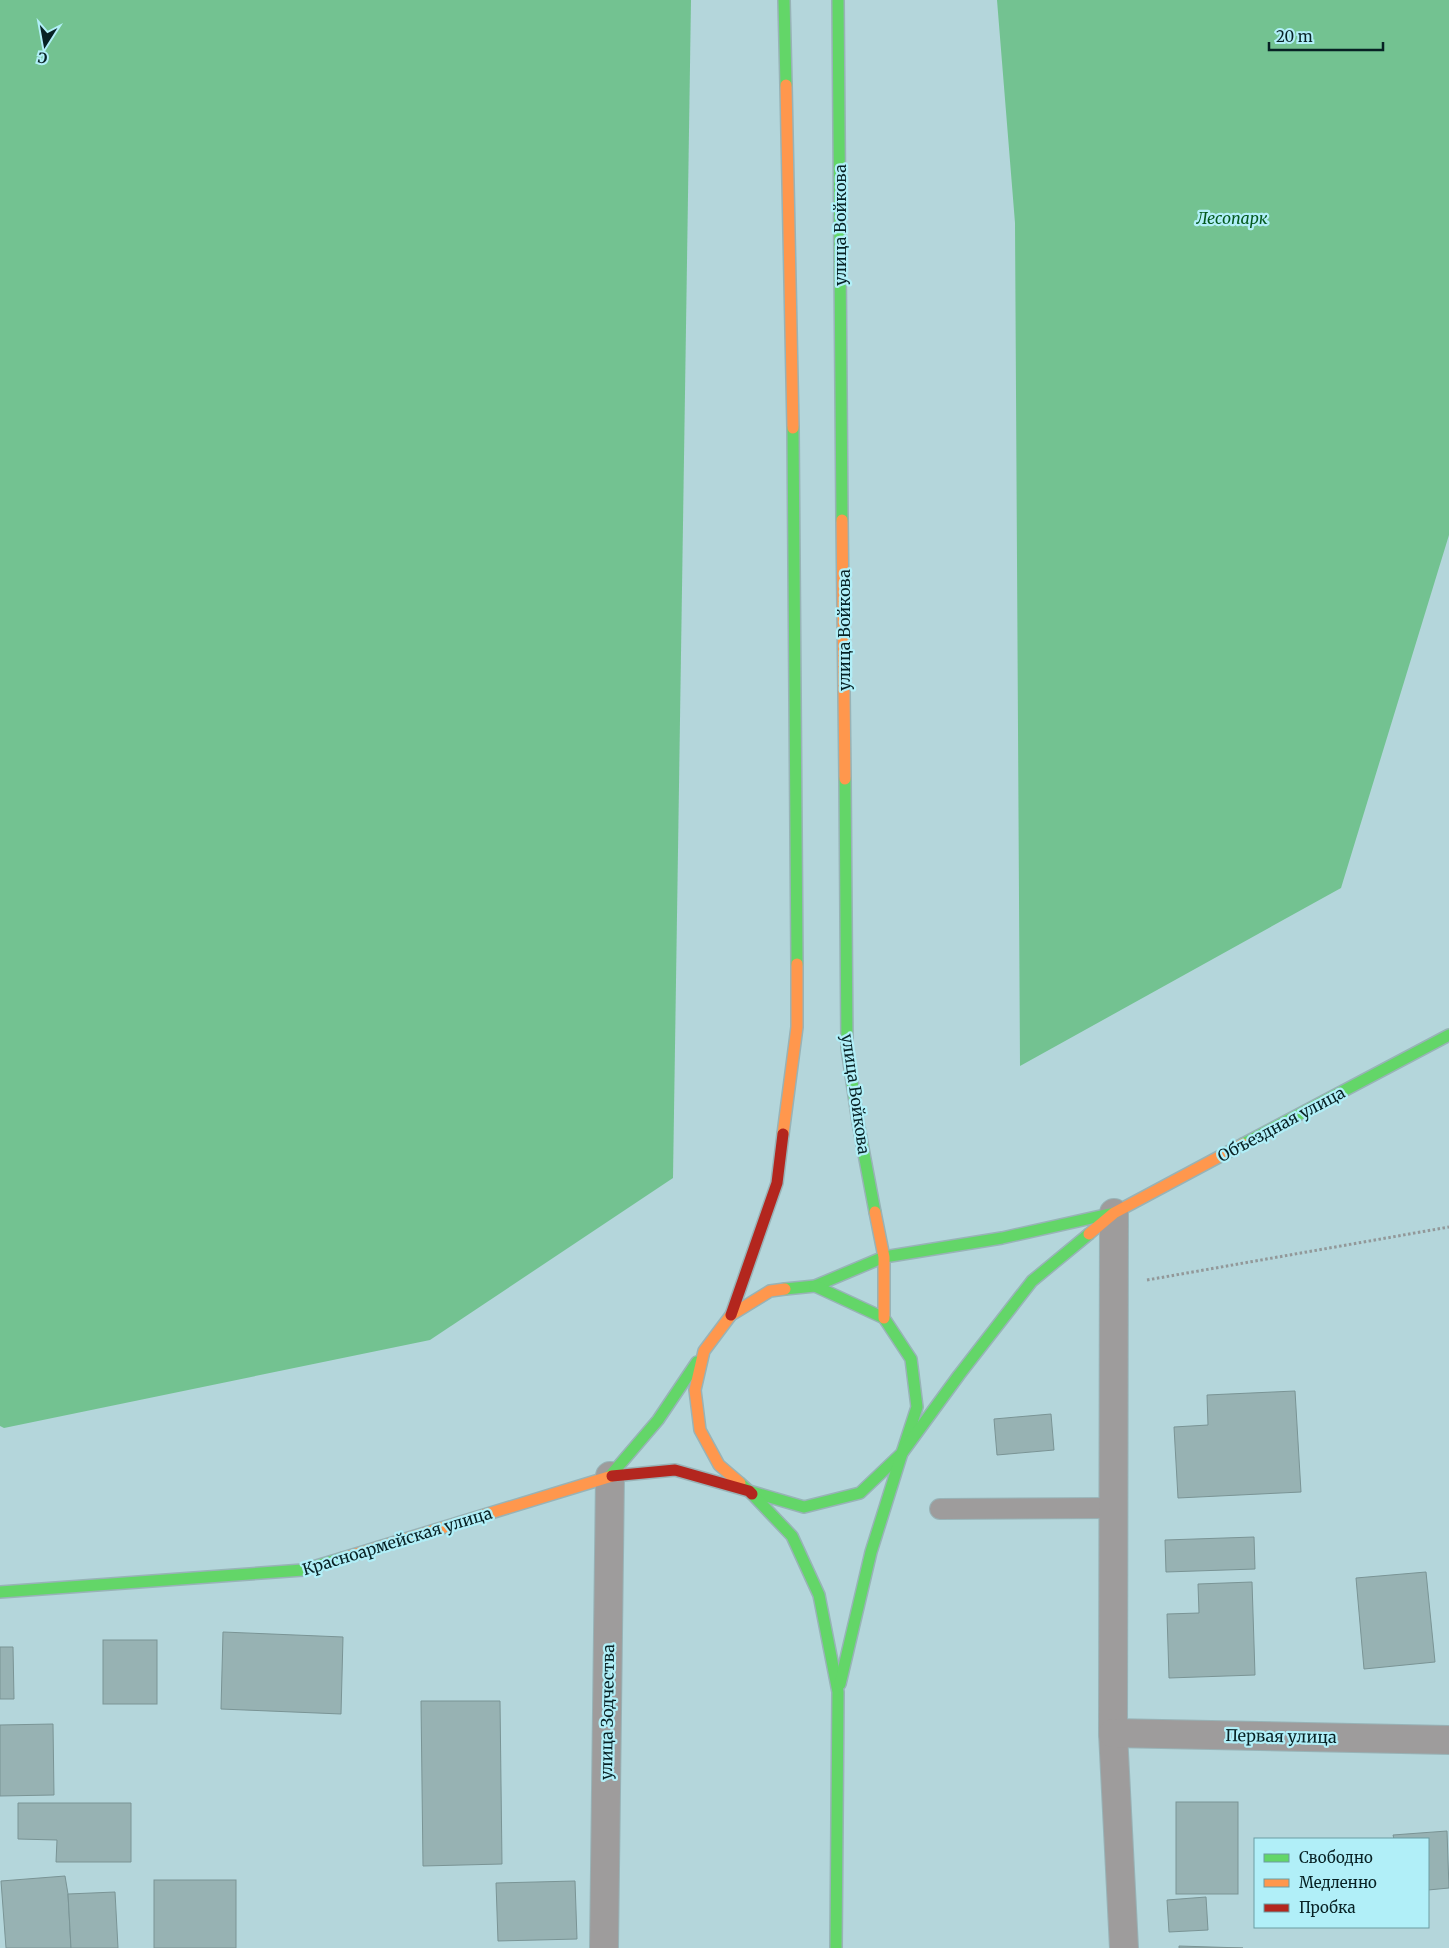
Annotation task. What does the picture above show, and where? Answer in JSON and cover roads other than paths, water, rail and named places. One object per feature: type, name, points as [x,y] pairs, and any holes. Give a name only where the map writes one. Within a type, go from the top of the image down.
[{"type":"main road","points":[[610,1476],[658,1420],[704,1351],[731,1315],[777,1183],[797,1027],[793,407],[784,0]]},
{"type":"main road","name":"улица Войкова","points":[[838,0],[847,1048],[858,1122],[884,1257],[884,1318]]},
{"type":"main road","name":"Объездная улица","points":[[1114,1213],[1449,1035]]},
{"type":"main road","points":[[731,1315],[770,1291],[815,1286],[884,1257],[1002,1238],[1114,1213]]},
{"type":"main road","points":[[902,1453],[959,1375],[1032,1281],[1114,1213]]},
{"type":"main road","points":[[815,1286],[884,1318],[911,1359],[917,1407],[871,1552],[838,1692]]},
{"type":"main road","points":[[704,1351],[695,1390],[700,1430],[719,1465],[749,1491],[792,1536],[819,1595],[838,1692],[836,1948]]},
{"type":"main road","name":"Красноармейская улица","points":[[0,1592],[303,1570],[610,1476],[675,1470],[804,1507],[860,1493],[902,1453]]},
{"type":"street","points":[[1114,1213],[1113,1733],[1124,1948]]},
{"type":"street","name":"улица Зодчества","points":[[604,1948],[610,1476]]},
{"type":"street","name":"Первая улица","points":[[1113,1733],[1449,1740]]},
{"type":"lane","points":[[940,1510],[1114,1508]]},
{"type":"park label","name":"Лесопарк","points":[[1232,218]]}]
